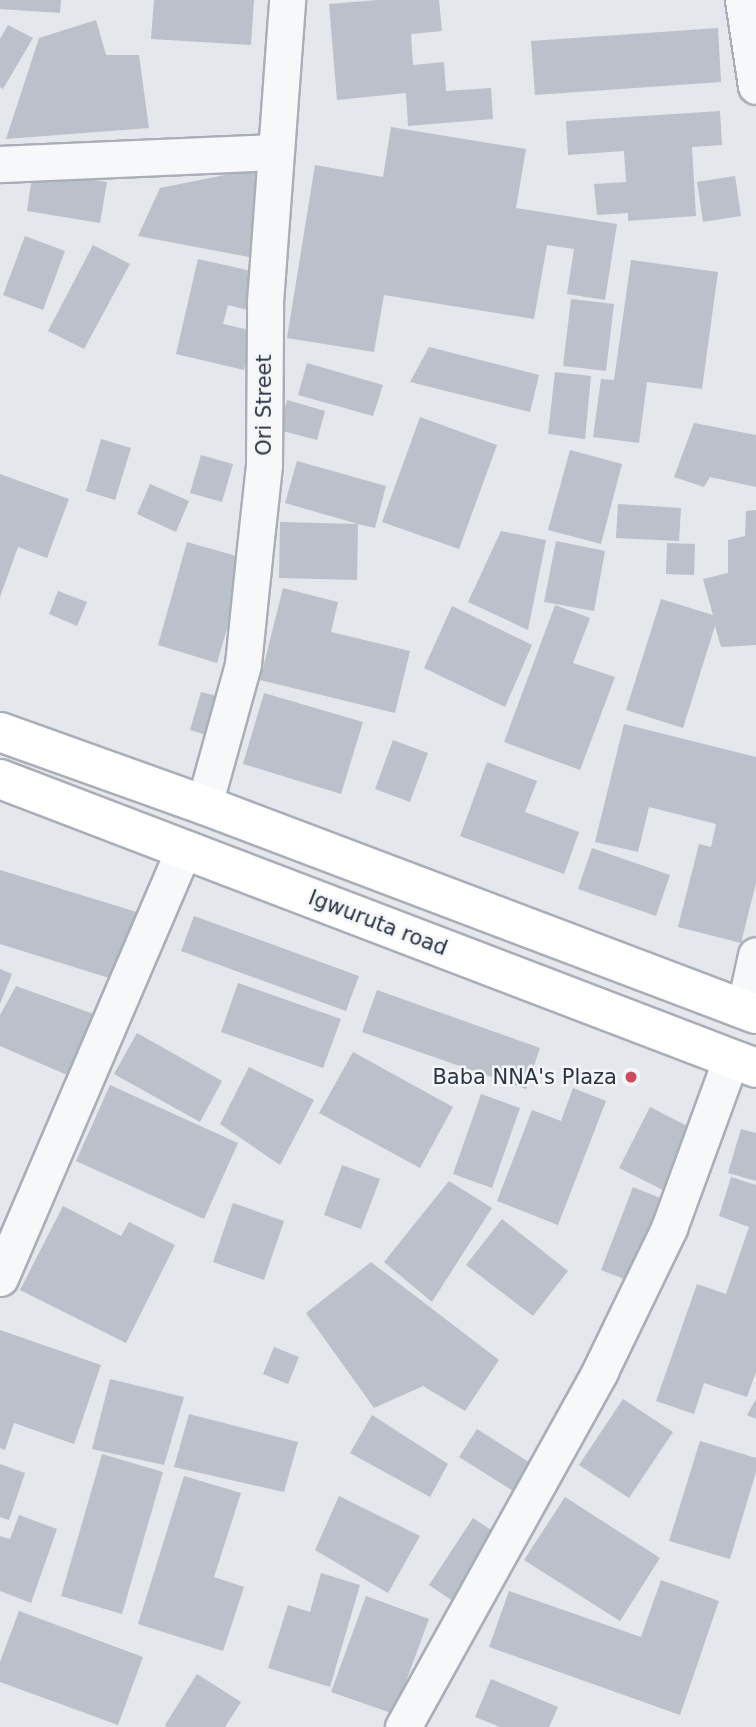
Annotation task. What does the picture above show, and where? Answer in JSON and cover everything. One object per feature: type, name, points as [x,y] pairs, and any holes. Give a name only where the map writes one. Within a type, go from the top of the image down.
[{"type":"main road","points":[[0,732],[204,805],[750,1012]]},
{"type":"main road","name":"Igwuruta road","points":[[0,779],[743,1063]]},
{"type":"street","name":"Ori Street","points":[[204,805],[243,664],[264,465],[265,302],[287,0]]},
{"type":"street","points":[[743,0],[756,86]]},
{"type":"street","points":[[0,164],[275,152]]},
{"type":"street","points":[[0,1278],[184,848]]},
{"type":"street","points":[[750,1012],[756,955]]},
{"type":"street","points":[[403,1727],[600,1371],[743,1063]]},
{"type":"building","points":[[0,0],[61,0],[60,13],[0,9]]},
{"type":"building","points":[[154,0],[254,0],[251,45],[151,39]]},
{"type":"building","points":[[378,0],[439,0],[442,31],[411,34],[413,65],[444,62],[446,91],[491,88],[493,119],[408,126],[406,93],[337,100],[329,4]]},
{"type":"building","points":[[96,20],[106,55],[139,55],[149,128],[6,139],[39,38]]},
{"type":"building","points":[[8,25],[33,38],[3,89],[0,87],[0,39]]},
{"type":"building","points":[[718,28],[721,82],[535,95],[531,41]]},
{"type":"building","points":[[720,111],[722,145],[692,147],[696,216],[628,221],[628,213],[597,215],[594,184],[626,182],[624,151],[568,155],[566,121]]},
{"type":"building","points":[[391,127],[526,149],[516,208],[617,224],[605,300],[567,294],[574,249],[547,245],[534,319],[384,295],[374,352],[287,338],[315,165],[383,177]]},
{"type":"building","points":[[260,168],[254,258],[138,236],[160,188]]},
{"type":"building","points":[[33,170],[107,182],[100,223],[27,211]]},
{"type":"building","points":[[735,176],[741,216],[703,222],[697,182]]},
{"type":"building","points":[[25,236],[65,251],[43,310],[3,295]]},
{"type":"building","points":[[93,245],[130,264],[84,349],[48,331]]},
{"type":"building","points":[[198,259],[256,272],[247,310],[228,305],[223,324],[253,331],[244,370],[176,354]]},
{"type":"building","points":[[631,260],[718,272],[702,389],[647,382],[639,443],[593,437],[601,379],[614,380]]},
{"type":"building","points":[[571,299],[614,304],[606,371],[563,366]]},
{"type":"building","points":[[429,347],[539,375],[530,412],[410,382]]},
{"type":"building","points":[[307,363],[383,385],[373,416],[298,395]]},
{"type":"building","points":[[555,372],[591,376],[585,439],[548,434]]},
{"type":"building","points":[[287,400],[325,411],[317,440],[279,430]]},
{"type":"building","points":[[420,417],[497,445],[459,549],[382,522]]},
{"type":"building","points":[[694,423],[756,435],[756,487],[710,477],[704,487],[674,477]]},
{"type":"building","points":[[101,439],[131,448],[115,500],[86,491]]},
{"type":"building","points":[[570,450],[622,464],[601,544],[548,530]]},
{"type":"building","points":[[201,455],[233,464],[222,502],[190,493]]},
{"type":"building","points":[[297,461],[386,486],[375,528],[285,503]]},
{"type":"building","points":[[0,474],[69,499],[47,558],[18,547],[0,597]]},
{"type":"building","points":[[150,484],[189,501],[176,532],[137,514]]},
{"type":"building","points":[[618,504],[681,508],[679,541],[616,538]]},
{"type":"building","points":[[756,510],[756,645],[721,647],[715,626],[683,728],[626,710],[661,599],[713,615],[703,579],[728,573],[728,540],[745,536],[746,511]]},
{"type":"building","points":[[280,522],[358,524],[357,580],[279,578]]},
{"type":"building","points":[[501,531],[546,540],[528,630],[468,602]]},
{"type":"building","points":[[556,541],[605,551],[594,611],[544,602]]},
{"type":"building","points":[[187,542],[247,559],[217,663],[158,645]]},
{"type":"building","points":[[667,543],[695,544],[694,575],[666,574]]},
{"type":"building","points":[[283,588],[338,602],[331,632],[410,651],[395,713],[260,680]]},
{"type":"building","points":[[58,591],[87,602],[77,626],[49,614]]},
{"type":"building","points":[[555,605],[590,618],[573,663],[615,677],[580,770],[504,742]]},
{"type":"building","points":[[452,606],[532,645],[505,707],[424,668]]},
{"type":"building","points":[[201,692],[221,697],[210,736],[190,730]]},
{"type":"building","points":[[264,693],[363,722],[341,794],[243,764]]},
{"type":"building","points":[[624,724],[756,757],[756,883],[741,943],[678,927],[699,844],[711,847],[716,824],[649,807],[638,852],[595,842]]},
{"type":"building","points":[[393,740],[428,753],[410,802],[375,789]]},
{"type":"building","points":[[487,762],[537,781],[525,812],[579,832],[564,874],[460,836]]},
{"type":"building","points":[[592,848],[670,875],[656,916],[578,889]]},
{"type":"building","points":[[0,870],[143,914],[122,982],[0,944]]},
{"type":"building","points":[[194,916],[359,976],[346,1011],[181,951]]},
{"type":"building","points":[[0,969],[12,974],[0,1004]]},
{"type":"building","points":[[238,983],[341,1019],[323,1068],[221,1032]]},
{"type":"building","points":[[16,986],[102,1017],[74,1078],[0,1046],[0,1015]]},
{"type":"building","points":[[377,990],[540,1048],[526,1089],[362,1032]]},
{"type":"building","points":[[137,1033],[222,1081],[200,1122],[114,1074]]},
{"type":"building","points":[[353,1052],[453,1107],[420,1168],[319,1113]]},
{"type":"building","points":[[249,1067],[314,1100],[280,1165],[220,1124]]},
{"type":"building","points":[[110,1085],[238,1143],[204,1219],[76,1161]]},
{"type":"building","points":[[573,1088],[606,1101],[558,1225],[497,1201],[532,1110],[561,1121]]},
{"type":"building","points":[[481,1094],[520,1108],[492,1188],[453,1174]]},
{"type":"building","points":[[650,1107],[697,1131],[667,1192],[619,1168]]},
{"type":"building","points":[[741,1129],[756,1133],[756,1181],[728,1173]]},
{"type":"building","points":[[342,1165],[380,1179],[361,1229],[324,1215]]},
{"type":"building","points":[[731,1177],[756,1185],[756,1372],[747,1397],[704,1383],[694,1414],[656,1401],[697,1284],[726,1294],[749,1227],[719,1216]]},
{"type":"building","points":[[449,1181],[492,1208],[432,1302],[384,1262]]},
{"type":"building","points":[[633,1187],[668,1201],[637,1284],[601,1270]]},
{"type":"building","points":[[233,1203],[284,1221],[264,1280],[213,1262]]},
{"type":"building","points":[[63,1206],[121,1236],[129,1222],[175,1245],[126,1343],[20,1290]]},
{"type":"building","points":[[502,1219],[568,1271],[533,1316],[466,1265]]},
{"type":"building","points":[[371,1262],[499,1360],[465,1411],[423,1386],[374,1408],[306,1313]]},
{"type":"building","points":[[0,1330],[101,1365],[74,1444],[14,1423],[5,1450],[0,1448]]},
{"type":"building","points":[[274,1347],[299,1357],[288,1384],[263,1374]]},
{"type":"building","points":[[110,1379],[184,1397],[164,1465],[92,1449]]},
{"type":"building","points":[[623,1399],[673,1432],[629,1498],[579,1465]]},
{"type":"building","points":[[756,1399],[756,1419],[747,1415]]},
{"type":"building","points":[[189,1414],[298,1442],[284,1492],[174,1467]]},
{"type":"building","points":[[372,1415],[448,1464],[430,1497],[350,1453]]},
{"type":"building","points":[[477,1429],[535,1466],[518,1494],[459,1457]]},
{"type":"building","points":[[700,1441],[756,1458],[756,1472],[730,1559],[669,1541]]},
{"type":"building","points":[[102,1454],[163,1472],[122,1614],[61,1596]]},
{"type":"building","points":[[0,1464],[25,1473],[9,1520],[0,1517]]},
{"type":"building","points":[[184,1476],[241,1493],[214,1577],[244,1587],[223,1651],[138,1624]]},
{"type":"building","points":[[339,1496],[420,1536],[388,1593],[315,1550]]},
{"type":"building","points":[[565,1497],[660,1558],[620,1621],[524,1560]]},
{"type":"building","points":[[19,1515],[57,1529],[31,1603],[0,1591],[0,1536],[10,1539]]},
{"type":"building","points":[[473,1518],[494,1532],[451,1600],[429,1585]]},
{"type":"building","points":[[321,1573],[360,1585],[330,1687],[268,1668],[288,1605],[310,1612]]},
{"type":"building","points":[[661,1580],[719,1601],[680,1715],[489,1647],[509,1591],[641,1637]]},
{"type":"building","points":[[366,1596],[429,1619],[394,1714],[331,1692]]},
{"type":"building","points":[[19,1611],[143,1657],[118,1725],[0,1682],[0,1662]]},
{"type":"building","points":[[197,1674],[241,1702],[225,1727],[167,1727],[165,1725]]},
{"type":"building","points":[[491,1679],[558,1707],[549,1727],[500,1727],[475,1717]]},
{"type":"place","name":"Baba NNA's Plaza","points":[[631,1077]]}]
